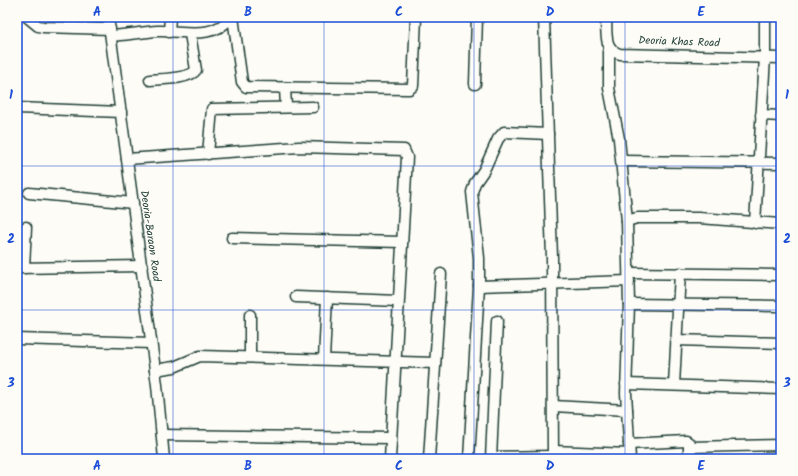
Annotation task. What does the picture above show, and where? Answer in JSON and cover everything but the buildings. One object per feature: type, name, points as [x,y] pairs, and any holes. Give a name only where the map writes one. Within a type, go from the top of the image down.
[{"type":"street","points":[[27,17],[38,26],[43,27],[110,33],[157,31],[190,34],[208,31],[222,26],[232,17]]},
{"type":"street","name":"Deoria-Baraon Road","points":[[108,17],[152,343],[164,459]]},
{"type":"street","points":[[170,17],[170,32]]},
{"type":"street","points":[[232,17],[243,85],[251,88],[412,88],[416,17]]},
{"type":"street","points":[[475,84],[477,17]]},
{"type":"street","points":[[544,17],[552,284],[553,455]]},
{"type":"street","points":[[606,17],[609,48],[610,88],[622,161],[627,221],[629,304],[626,384],[629,452]]},
{"type":"street","points":[[755,223],[765,57],[765,17]]},
{"type":"street","points":[[150,80],[194,74],[196,70],[190,34]]},
{"type":"street","name":"Deoria Khas Road","points":[[609,48],[613,52],[620,54],[781,58]]},
{"type":"street","points":[[285,88],[286,107]]},
{"type":"street","points":[[208,154],[212,110],[313,107]]},
{"type":"street","points":[[17,108],[121,112]]},
{"type":"street","points":[[762,115],[781,116]]},
{"type":"street","points":[[469,459],[480,258],[472,192],[475,183],[484,170],[498,140],[504,132],[548,134]]},
{"type":"street","points":[[127,159],[299,147],[404,150],[407,157],[390,459]]},
{"type":"street","points":[[622,161],[781,163]]},
{"type":"street","points":[[29,193],[133,203]]},
{"type":"street","points":[[627,221],[637,218],[700,218],[781,224]]},
{"type":"street","points":[[26,227],[21,268],[142,266]]},
{"type":"street","points":[[232,238],[402,242]]},
{"type":"street","points":[[479,286],[552,284],[680,273],[781,275]]},
{"type":"street","points":[[674,385],[680,273]]},
{"type":"street","points":[[429,459],[441,274]]},
{"type":"street","points":[[296,297],[398,301]]},
{"type":"street","points":[[324,359],[327,298]]},
{"type":"street","points":[[629,304],[781,306]]},
{"type":"street","points":[[250,315],[250,357]]},
{"type":"street","points":[[497,321],[491,458],[629,452],[686,441],[690,446],[689,459]]},
{"type":"street","points":[[17,339],[152,343]]},
{"type":"street","points":[[676,340],[781,343]]},
{"type":"street","points":[[155,370],[174,367],[200,356],[435,363]]},
{"type":"street","points":[[626,384],[781,389]]},
{"type":"street","points":[[553,406],[627,410]]},
{"type":"street","points":[[162,435],[391,438]]},
{"type":"street","points":[[690,446],[781,445]]}]
